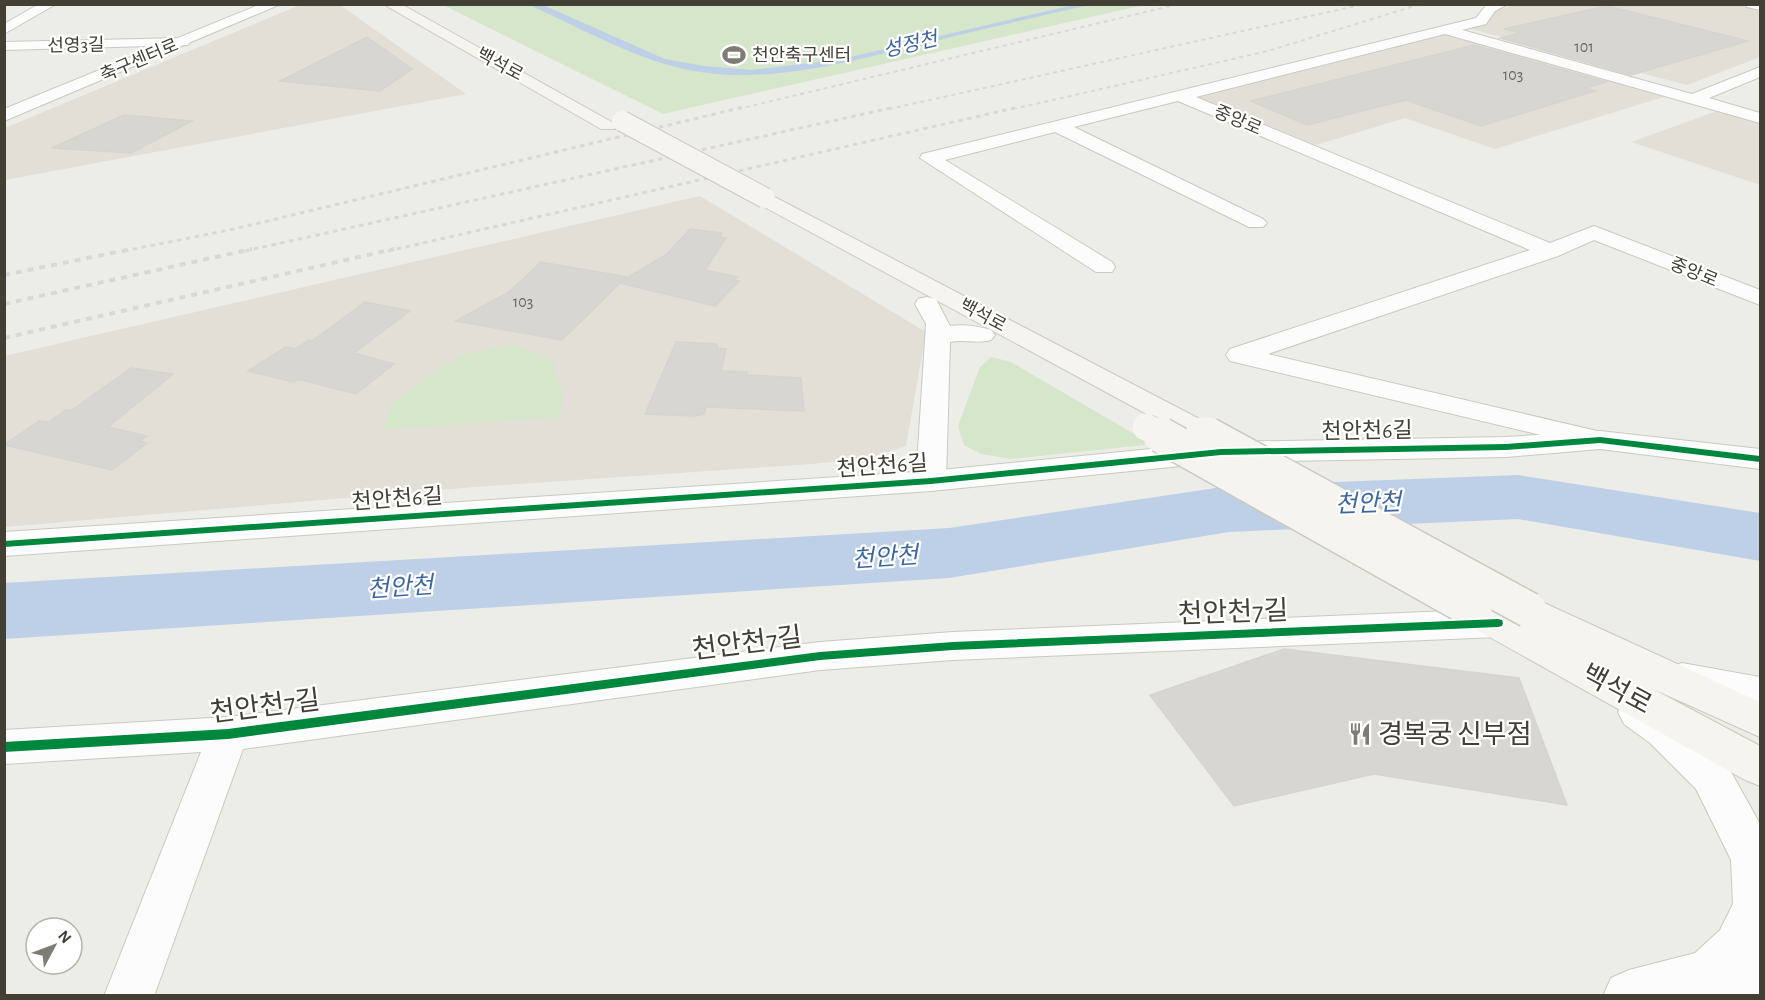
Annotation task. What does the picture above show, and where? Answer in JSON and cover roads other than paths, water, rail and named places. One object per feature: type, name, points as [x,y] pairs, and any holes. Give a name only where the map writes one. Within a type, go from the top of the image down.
[{"type":"main road","name":"백석로","points":[[407,4],[573,91],[615,123]]},
{"type":"main road","name":"백석로","points":[[383,7],[457,54],[545,88],[615,123]]},
{"type":"main road","points":[[615,123],[756,201]]},
{"type":"main road","name":"백석로","points":[[756,201],[927,304],[1146,427],[1500,615],[1661,675],[1761,720]]},
{"type":"main road","name":"백석로","points":[[756,201],[1200,431],[1500,615],[1576,668],[1761,767]]},
{"type":"street","points":[[4,30],[50,4]]},
{"type":"street","name":"축구센터로","points":[[4,116],[274,4]]},
{"type":"street","points":[[1752,4],[1761,6]]},
{"type":"street","name":"중앙로","points":[[1177,95],[1481,21],[1496,6]]},
{"type":"street","name":"중앙로","points":[[1443,29],[1761,118]]},
{"type":"street","name":"선영3길","points":[[4,46],[183,42]]},
{"type":"street","points":[[1694,99],[1761,72]]},
{"type":"street","points":[[1104,267],[930,158],[1177,95]]},
{"type":"street","name":"중앙로","points":[[1177,95],[1550,250]]},
{"type":"street","points":[[1057,126],[1256,223]]},
{"type":"street","name":"중앙로","points":[[1594,232],[1761,298]]},
{"type":"street","name":"천안천6길","points":[[1594,232],[1550,250],[1239,355],[1600,440],[1761,459]]},
{"type":"street","points":[[927,304],[938,324],[931,481]]},
{"type":"street","points":[[938,336],[961,333],[982,335]]},
{"type":"street","name":"천안천6길","points":[[4,544],[931,481],[1221,453],[1506,447],[1600,440]]},
{"type":"street","name":"천안천7길","points":[[4,747],[228,734],[820,656],[953,646],[1500,615]]},
{"type":"street","points":[[1576,668],[1665,731],[1711,776],[1754,858],[1758,907],[1738,948],[1709,975]]},
{"type":"street","points":[[1661,675],[1761,693]]},
{"type":"street","points":[[129,996],[228,734]]},
{"type":"street","points":[[1629,996],[1709,975],[1761,969]]},
{"type":"water","name":"성정천","points":[[529,5],[543,5],[665,59],[704,66],[752,70],[837,60],[1073,5],[1089,5],[839,64],[745,75],[714,74],[664,64],[624,49]]},
{"type":"waterway","name":"천안천","points":[[4,611],[949,553],[1229,509],[1518,497],[1760,537]]},
{"type":"railway","points":[[738,109],[1179,4]]},
{"type":"railway","points":[[889,109],[1365,4]]},
{"type":"railway","points":[[1013,109],[1268,51],[1421,4]]},
{"type":"railway","points":[[124,251],[234,229],[744,107]]},
{"type":"railway","points":[[245,251],[895,107]]},
{"type":"railway","points":[[388,251],[1019,107]]},
{"type":"railway","points":[[4,275],[132,249]]},
{"type":"railway","points":[[4,304],[252,249]]},
{"type":"railway","points":[[4,338],[394,249]]},
{"type":"place","name":"천안축구센터","points":[[734,55]]},
{"type":"place","name":"경복궁 신부점","points":[[1360,734]]}]
